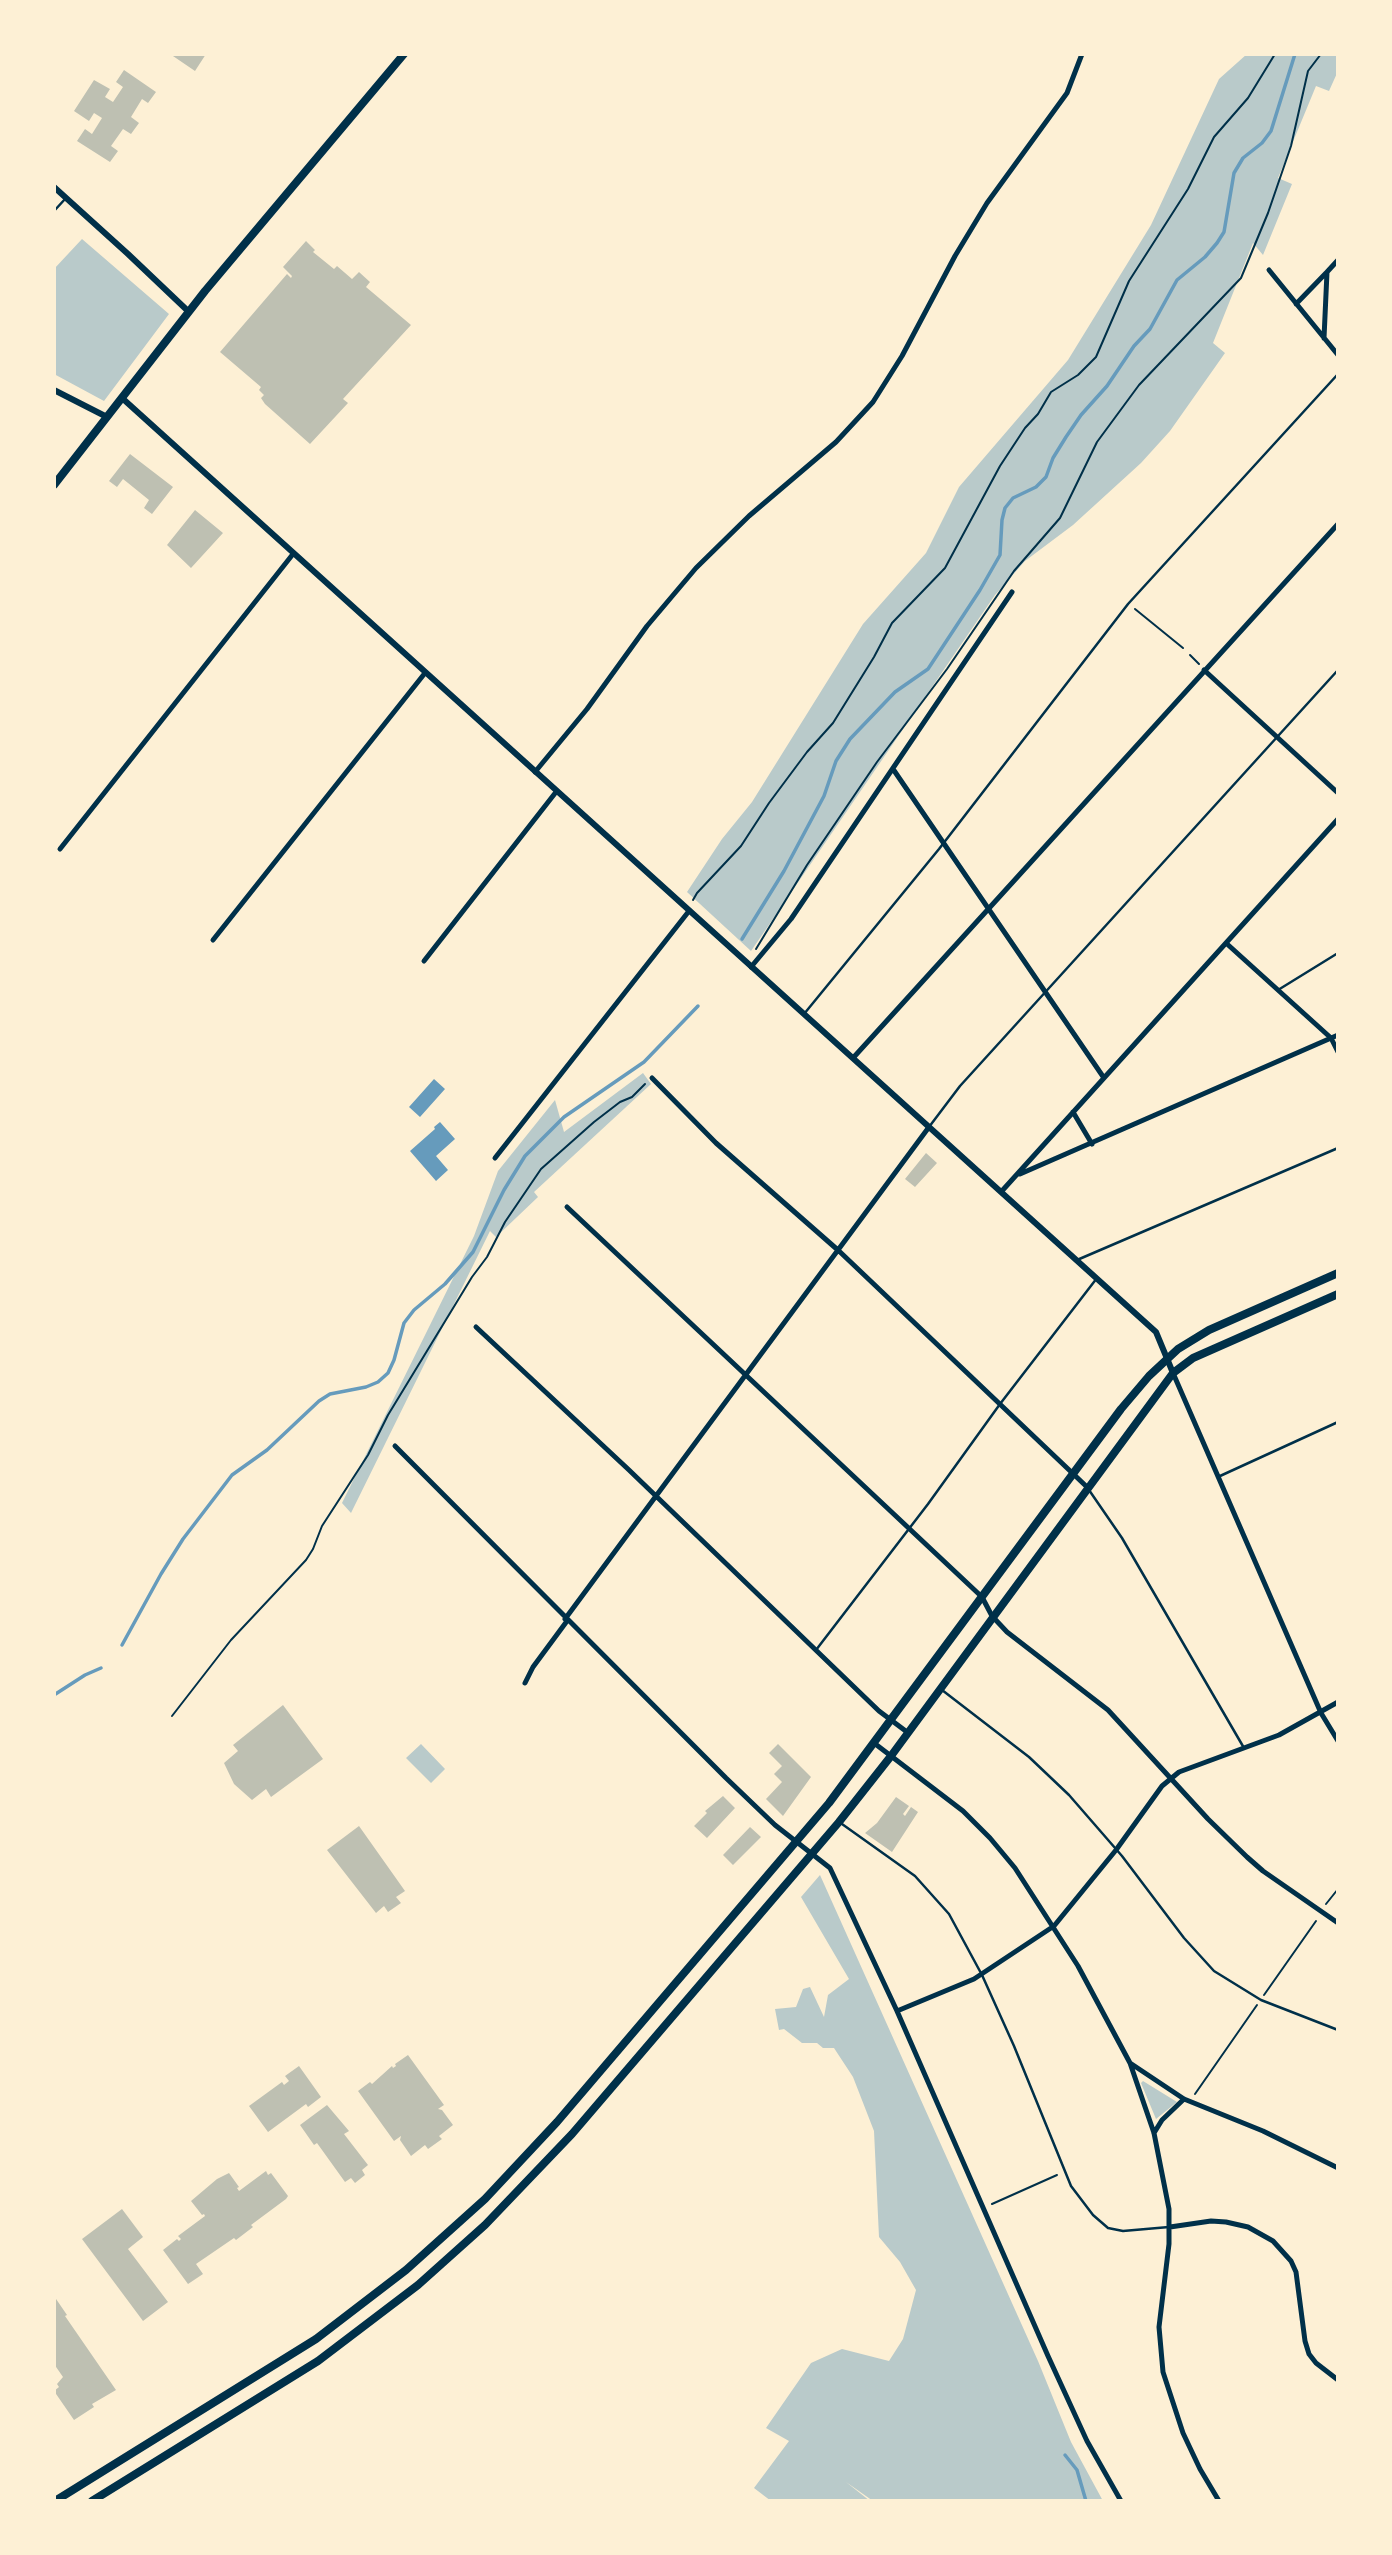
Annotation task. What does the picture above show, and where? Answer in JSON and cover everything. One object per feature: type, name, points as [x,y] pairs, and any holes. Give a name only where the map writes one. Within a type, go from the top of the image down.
[{"type":"main road","points":[[54,485],[189,312],[404,54]]},
{"type":"main road","points":[[55,2501],[306,2346],[373,2297],[430,2249],[520,2164],[797,1842],[892,1720],[1133,1394],[1167,1358],[1209,1329],[1338,1273]]},
{"type":"main road","points":[[92,2501],[318,2361],[450,2258],[524,2186],[572,2134],[839,1822],[891,1756],[1173,1373],[1193,1358],[1338,1294]]},
{"type":"street","points":[[535,772],[587,709],[647,626],[696,568],[749,516],[836,442],[873,402],[902,356],[986,203],[1067,93],[1082,54]]},
{"type":"street","points":[[54,187],[189,312]]},
{"type":"street","points":[[1296,304],[1338,260]]},
{"type":"street","points":[[1269,270],[1338,355]]},
{"type":"street","points":[[1324,338],[1327,272]]},
{"type":"street","points":[[54,390],[107,417]]},
{"type":"street","points":[[122,398],[1156,1332],[1321,1713],[1338,1741]]},
{"type":"street","points":[[853,1058],[1338,524]]},
{"type":"street","points":[[60,849],[293,554]]},
{"type":"street","points":[[751,967],[791,919],[1012,592]]},
{"type":"street","points":[[1204,670],[1338,793]]},
{"type":"street","points":[[213,940],[425,673]]},
{"type":"street","points":[[893,769],[1104,1078]]},
{"type":"street","points":[[424,961],[556,792]]},
{"type":"street","points":[[1001,1192],[1338,819]]},
{"type":"street","points":[[495,1158],[689,911]]},
{"type":"street","points":[[1226,943],[1334,1036],[1338,1052]]},
{"type":"street","points":[[1016,1176],[1334,1036]]},
{"type":"street","points":[[652,1079],[741,1166],[839,1251],[1087,1487]]},
{"type":"street","points":[[1073,1112],[1093,1144]]},
{"type":"street","points":[[525,1683],[533,1667],[656,1496],[929,1127]]},
{"type":"street","points":[[567,1207],[982,1597],[992,1616],[1007,1632],[1108,1710],[1208,1819],[1262,1871],[1338,1923]]},
{"type":"street","points":[[476,1327],[879,1711],[907,1732]]},
{"type":"street","points":[[395,1446],[726,1778],[775,1825],[830,1868],[897,2011],[1087,2441],[1121,2501]]},
{"type":"street","points":[[897,2011],[945,1993],[982,1975],[1054,1926],[1171,1777],[1279,1735],[1338,1703]]},
{"type":"street","points":[[874,1743],[948,1799],[990,1838],[1015,1868],[1054,1926],[1130,2063],[1154,2133],[1164,2177],[1170,2227],[1160,2312],[1160,2358],[1166,2385],[1183,2433],[1219,2501]]},
{"type":"street","points":[[1130,2063],[1184,2099],[1263,2131],[1338,2168]]},
{"type":"street","points":[[1154,2133],[1162,2120],[1184,2099]]},
{"type":"street","points":[[1170,2227],[1211,2221],[1226,2222],[1248,2227],[1273,2241],[1296,2272],[1304,2341],[1310,2354],[1316,2363],[1338,2380]]},
{"type":"lane","points":[[54,211],[66,198]]},
{"type":"lane","points":[[804,1014],[943,843],[1128,604],[1338,374]]},
{"type":"lane","points":[[929,1127],[960,1086],[1338,670]]},
{"type":"lane","points":[[1278,990],[1338,953]]},
{"type":"lane","points":[[1077,1260],[1338,1148]]},
{"type":"lane","points":[[816,1650],[1097,1278]]},
{"type":"lane","points":[[1219,1476],[1338,1422]]},
{"type":"lane","points":[[1087,1487],[1122,1538],[1244,1749]]},
{"type":"lane","points":[[939,1688],[1050,1776],[1116,1850],[1198,1955],[1232,1984],[1261,2000],[1338,2030]]},
{"type":"lane","points":[[839,1822],[901,1864],[935,1896],[966,1942],[1029,2081],[1071,2186],[1093,2215],[1108,2228],[1136,2231],[1170,2227]]},
{"type":"path","points":[[689,911],[697,893],[741,846],[776,793],[833,723],[892,623],[945,568],[1000,466],[1051,392],[1078,375],[1096,357],[1129,281],[1188,189],[1214,137],[1248,99],[1275,54]]},
{"type":"path","points":[[754,957],[756,947],[807,865],[877,761],[947,669],[1014,571],[1060,517],[1097,442],[1139,385],[1241,278],[1268,213],[1291,146],[1308,71],[1321,54]]},
{"type":"path","points":[[1128,604],[1183,648]]},
{"type":"path","points":[[1189,655],[1204,670]]},
{"type":"path","points":[[172,1716],[231,1640],[306,1560],[323,1526],[368,1455],[388,1415],[487,1257],[505,1222],[541,1169],[594,1122],[620,1102],[632,1097],[652,1079]]},
{"type":"path","points":[[1326,1904],[1338,1889]]},
{"type":"path","points":[[1261,2000],[1316,1921]]},
{"type":"path","points":[[1195,2094],[1255,2007]]},
{"type":"path","points":[[991,2204],[1056,2176]]},
{"type":"shaded area","points":[[1247,54],[1338,54],[1338,71],[1329,91],[1316,86],[1278,178],[1292,184],[1263,255],[1253,243],[1213,343],[1225,353],[1170,431],[1141,463],[1073,525],[1025,561],[995,595],[751,951],[687,892],[722,839],[752,802],[863,624],[926,553],[959,487],[1068,360],[1151,225],[1219,79]]},
{"type":"shaded area","points":[[82,239],[169,314],[104,401],[54,374],[54,269]]},
{"type":"shaded area","points":[[643,1073],[651,1084],[534,1192],[538,1197],[496,1237],[490,1231],[351,1513],[342,1503],[474,1236],[498,1171],[555,1100],[564,1132]]},
{"type":"shaded area","points":[[421,1744],[445,1769],[431,1783],[406,1758]]},
{"type":"shaded area","points":[[820,1875],[1038,2361],[1071,2442],[1103,2501],[873,2501],[846,2482],[870,2501],[771,2501],[754,2488],[789,2441],[766,2428],[811,2363],[842,2349],[889,2361],[903,2339],[916,2290],[900,2262],[879,2237],[874,2131],[853,2077],[834,2048],[823,2048],[817,2043],[802,2043],[784,2029],[779,2030],[775,2009],[796,2007],[803,1989],[810,1987],[824,2017],[828,1995],[849,1979],[801,1897]]},
{"type":"shaded area","points":[[1143,2081],[1177,2102],[1156,2119],[1141,2083]]},
{"type":"water","points":[[434,1079],[445,1089],[420,1117],[409,1107]]},
{"type":"water","points":[[440,1122],[455,1139],[436,1156],[448,1170],[436,1181],[410,1151]]},
{"type":"building","points":[[170,54],[206,54],[195,71]]},
{"type":"building","points":[[124,70],[156,92],[148,103],[142,99],[131,117],[139,123],[131,134],[123,129],[111,146],[118,151],[110,162],[77,141],[85,129],[92,134],[102,118],[94,113],[89,121],[74,111],[94,80],[110,89],[105,97],[113,102],[123,87],[116,82]]},
{"type":"building","points":[[306,241],[315,250],[313,252],[334,269],[337,266],[352,279],[359,272],[370,282],[366,287],[411,325],[343,399],[348,403],[310,444],[265,404],[261,398],[264,395],[259,390],[261,387],[220,352],[287,274],[291,278],[283,267]]},
{"type":"building","points":[[130,454],[173,487],[152,514],[144,508],[149,500],[123,479],[117,487],[109,481]]},
{"type":"building","points":[[195,510],[223,533],[191,568],[167,545]]},
{"type":"building","points":[[926,1153],[937,1163],[915,1187],[905,1179]]},
{"type":"building","points":[[283,1705],[323,1759],[271,1797],[266,1789],[252,1800],[234,1784],[224,1763],[238,1751],[233,1745]]},
{"type":"building","points":[[778,1744],[811,1777],[783,1816],[766,1799],[782,1782],[774,1774],[782,1766],[769,1753]]},
{"type":"building","points":[[723,1796],[735,1808],[707,1838],[694,1826],[707,1813],[705,1811]]},
{"type":"building","points":[[896,1797],[909,1806],[903,1814],[905,1816],[911,1807],[918,1812],[892,1852],[865,1833],[877,1823]]},
{"type":"building","points":[[359,1826],[405,1891],[396,1897],[401,1903],[388,1912],[384,1906],[376,1913],[327,1850]]},
{"type":"building","points":[[750,1827],[761,1837],[733,1865],[723,1855]]},
{"type":"building","points":[[408,2055],[444,2105],[438,2109],[442,2110],[453,2125],[439,2136],[442,2139],[428,2149],[425,2145],[411,2156],[400,2140],[401,2136],[394,2141],[358,2091],[370,2082],[372,2084]]},
{"type":"building","points":[[299,2066],[321,2097],[308,2107],[306,2104],[268,2132],[249,2106],[282,2082],[284,2085],[289,2081],[285,2076]]},
{"type":"building","points":[[327,2105],[349,2131],[344,2134],[368,2165],[362,2170],[365,2175],[355,2183],[351,2178],[345,2182],[317,2143],[314,2145],[300,2125]]},
{"type":"building","points":[[266,2171],[268,2175],[271,2173],[288,2196],[286,2199],[236,2240],[234,2238],[196,2264],[203,2274],[188,2284],[163,2250],[177,2239],[179,2241],[181,2239],[178,2236],[205,2216],[191,2201],[217,2179],[229,2173],[239,2191]]},
{"type":"building","points":[[122,2209],[143,2237],[128,2249],[168,2302],[143,2321],[82,2239]]},
{"type":"building","points":[[54,2296],[116,2390],[92,2404],[94,2407],[74,2420],[54,2391],[63,2377],[54,2364]]},
{"type":"waterway","points":[[742,939],[784,871],[824,796],[836,761],[850,739],[895,692],[928,669],[980,590],[1000,555],[1005,508],[1013,498],[1036,487],[1046,477],[1053,458],[1066,437],[1107,386],[1134,346],[1150,329],[1177,280],[1205,257],[1224,232],[1234,173],[1243,158],[1262,143],[1271,131],[1295,54]]},
{"type":"waterway","points":[[122,1645],[183,1539],[232,1475],[267,1450],[319,1401],[330,1394],[366,1387],[378,1382],[388,1373],[404,1323],[414,1310],[445,1284],[473,1252],[504,1190],[525,1156],[564,1117],[644,1062],[698,1006]]},
{"type":"waterway","points":[[54,1695],[101,1668]]},
{"type":"waterway","points":[[1065,2455],[1077,2470],[1086,2501]]}]
